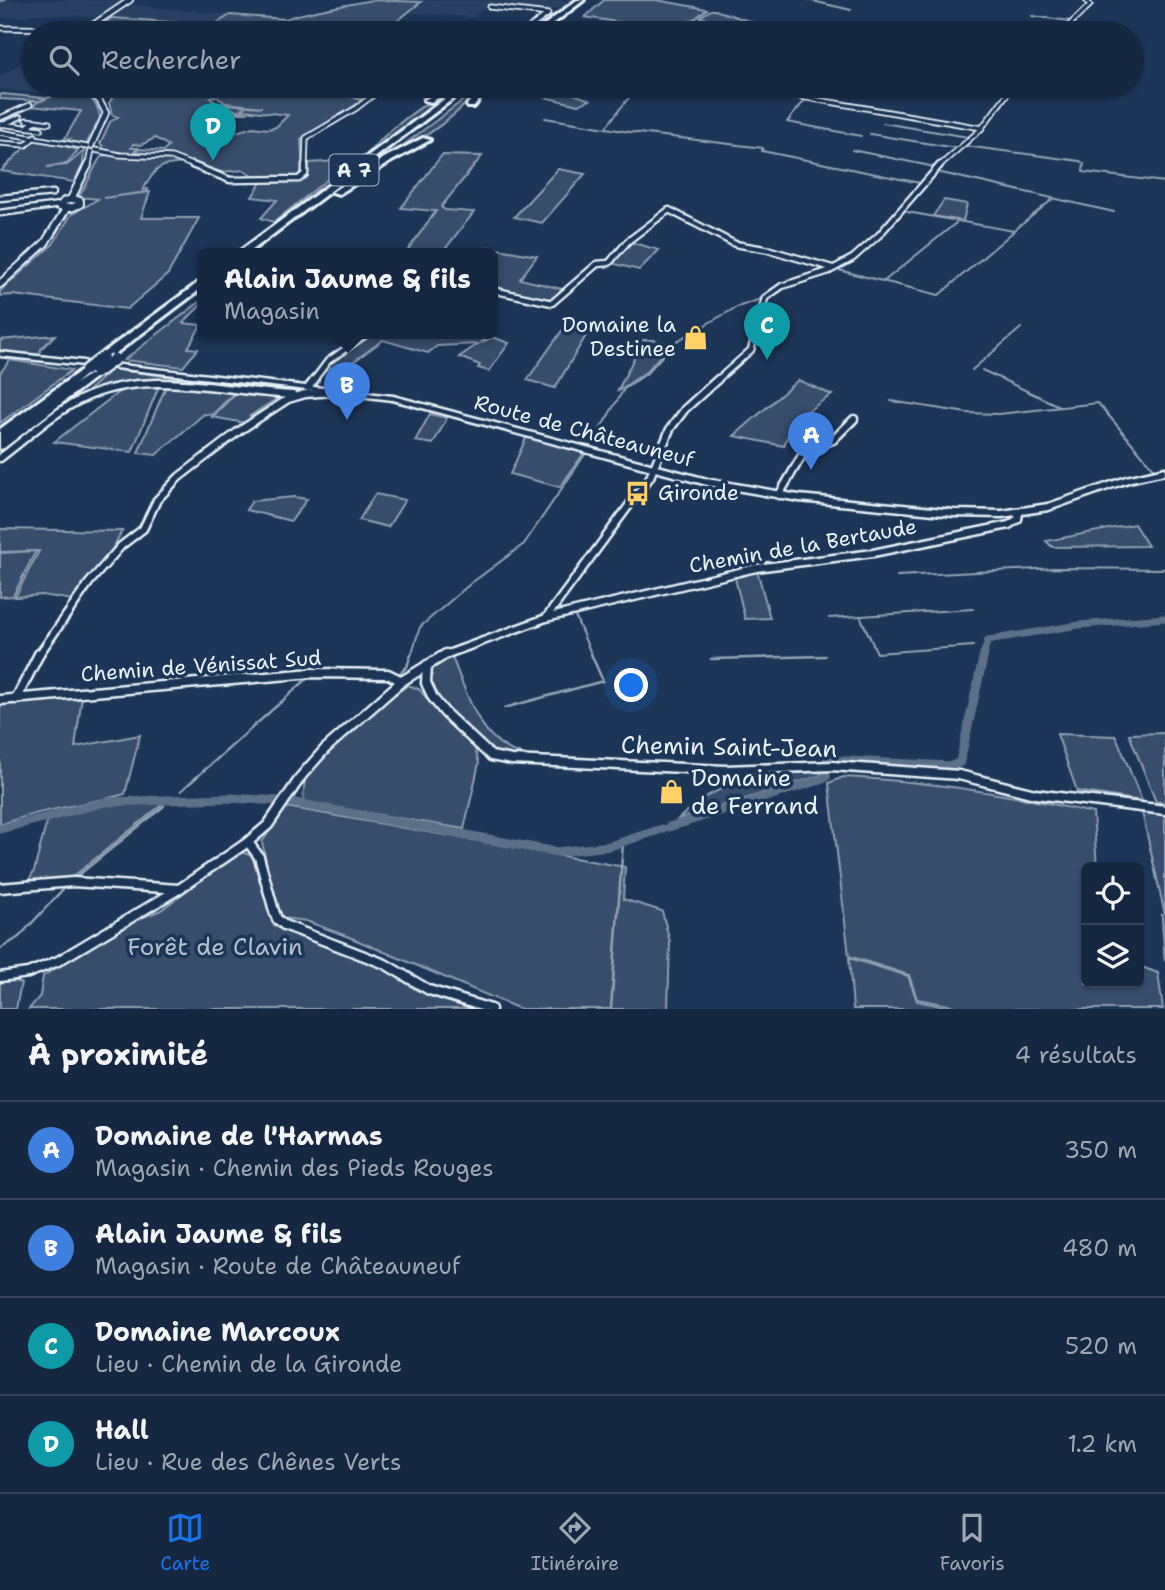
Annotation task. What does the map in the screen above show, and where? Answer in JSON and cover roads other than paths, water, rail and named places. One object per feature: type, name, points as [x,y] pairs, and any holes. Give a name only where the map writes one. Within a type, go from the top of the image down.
[{"type":"highway","points":[[553,21],[581,0]]},
{"type":"highway","points":[[562,21],[590,0]]},
{"type":"highway","points":[[428,100],[432,98]]},
{"type":"highway","name":"A 7","points":[[250,248],[450,98]]},
{"type":"highway","name":"A 7","points":[[262,248],[460,98]]},
{"type":"highway","points":[[471,105],[476,98]]},
{"type":"highway","points":[[282,224],[289,214],[345,172],[378,139]]},
{"type":"highway","points":[[336,192],[387,159],[426,140]]},
{"type":"highway","points":[[111,361],[197,287]]},
{"type":"highway","points":[[0,435],[89,369],[111,361],[197,297]]},
{"type":"highway","points":[[0,445],[89,369]]},
{"type":"main road","points":[[0,354],[89,369]]},
{"type":"main road","name":"Route de Châteauneuf","points":[[111,361],[305,391],[338,391],[385,397],[655,469],[779,495],[954,513],[1018,513],[1064,503],[1129,479],[1165,471]]},
{"type":"street","points":[[99,21],[130,0]]},
{"type":"street","points":[[1073,21],[1090,5],[1086,0]]},
{"type":"street","points":[[490,7],[548,13],[538,21]]},
{"type":"street","points":[[0,28],[21,28]]},
{"type":"street","points":[[0,284],[45,243],[88,167],[91,149],[106,113],[96,98]]},
{"type":"street","points":[[0,132],[35,136],[120,155],[172,157],[230,180],[299,178],[305,174],[306,138],[369,98]]},
{"type":"street","points":[[807,98],[982,128]]},
{"type":"street","points":[[546,618],[655,469],[670,429],[685,409],[751,349],[765,298],[771,291],[790,281],[834,269],[880,234],[939,166],[982,128],[1004,98]]},
{"type":"street","points":[[0,118],[30,105]]},
{"type":"street","points":[[1,125],[19,117]]},
{"type":"street","points":[[26,120],[49,123]]},
{"type":"street","points":[[27,127],[35,121]]},
{"type":"street","points":[[1,125],[41,129]]},
{"type":"street","points":[[0,143],[26,145],[35,136]]},
{"type":"street","points":[[0,198],[53,193]]},
{"type":"street","points":[[0,213],[80,204],[79,200],[71,199]]},
{"type":"street","points":[[498,292],[552,303],[597,264],[609,263],[628,241],[664,211],[674,210],[735,244],[770,250],[834,269]]},
{"type":"street","points":[[16,699],[79,596],[120,547],[142,529],[151,516],[157,499],[245,427],[289,398],[305,391],[328,361],[360,339]]},
{"type":"street","points":[[0,458],[73,404],[92,394],[121,386],[190,385],[305,391]]},
{"type":"street","points":[[779,495],[804,452],[833,440],[853,419]]},
{"type":"street","name":"Chemin de la Bertaude","points":[[0,977],[28,973],[58,961],[179,889],[248,842],[268,825],[325,749],[398,678],[444,654],[546,618],[756,568],[873,553],[1009,524],[1018,519],[1018,513]]},
{"type":"street","name":"Chemin Saint-Jean","points":[[427,665],[426,683],[433,698],[445,713],[491,756],[512,760],[726,770],[832,766],[959,775],[1035,794],[1165,810]]},
{"type":"street","name":"Chemin de Vénissat Sud","points":[[0,700],[312,673],[398,678]]},
{"type":"street","points":[[248,842],[259,857],[274,911],[277,919],[284,925],[376,959],[429,990],[491,1009]]},
{"type":"street","points":[[0,888],[73,882],[179,889]]},
{"type":"waterway","points":[[0,1],[5,0]]},
{"type":"waterway","points":[[808,0],[851,10]]},
{"type":"waterway","points":[[1032,16],[1070,21]]},
{"type":"waterway","points":[[606,127],[629,98]]},
{"type":"waterway","points":[[985,127],[1007,98]]},
{"type":"waterway","points":[[805,100],[787,122],[861,136]]},
{"type":"waterway","points":[[931,117],[944,120]]},
{"type":"waterway","points":[[545,118],[630,132],[763,148],[762,151],[920,183]]},
{"type":"waterway","points":[[883,123],[968,137]]},
{"type":"waterway","points":[[969,137],[977,129]]},
{"type":"waterway","points":[[870,134],[956,148]]},
{"type":"waterway","points":[[976,136],[965,146],[1080,161],[1084,164],[1083,172],[1165,182]]},
{"type":"waterway","points":[[940,163],[959,146]]},
{"type":"waterway","points":[[852,150],[935,167]]},
{"type":"waterway","points":[[910,197],[931,172]]},
{"type":"waterway","points":[[937,172],[1054,198]]},
{"type":"waterway","points":[[1015,230],[1054,198]]},
{"type":"waterway","points":[[1054,198],[1114,212]]},
{"type":"waterway","points":[[907,208],[912,200]]},
{"type":"waterway","points":[[859,255],[888,230],[904,211]]},
{"type":"waterway","points":[[884,281],[939,295],[1014,231],[907,212]]},
{"type":"waterway","points":[[884,281],[956,223]]},
{"type":"waterway","points":[[839,269],[852,261]]},
{"type":"waterway","points":[[762,296],[789,280],[823,269]]},
{"type":"waterway","points":[[838,270],[884,281]]},
{"type":"waterway","points":[[589,447],[624,389],[646,374],[675,342],[737,307],[761,299]]},
{"type":"waterway","points":[[972,370],[1021,328]]},
{"type":"waterway","points":[[118,364],[166,370]]},
{"type":"waterway","points":[[982,370],[1059,406]]},
{"type":"waterway","points":[[128,371],[308,391]]},
{"type":"waterway","points":[[179,371],[307,385]]},
{"type":"waterway","points":[[313,386],[378,394]]},
{"type":"waterway","points":[[386,395],[425,404]]},
{"type":"waterway","points":[[369,397],[422,408]]},
{"type":"waterway","points":[[891,401],[967,413],[999,414],[1098,403],[1154,469]]},
{"type":"waterway","points":[[431,406],[451,411]]},
{"type":"waterway","points":[[459,413],[589,447]]},
{"type":"waterway","points":[[567,447],[650,470]]},
{"type":"waterway","points":[[589,447],[614,454]]},
{"type":"waterway","points":[[411,656],[420,627],[470,584],[524,544],[586,453]]},
{"type":"waterway","points":[[1097,486],[1165,467]]},
{"type":"waterway","points":[[659,473],[696,482]]},
{"type":"waterway","points":[[1124,485],[1165,475]]},
{"type":"waterway","points":[[715,486],[792,500]]},
{"type":"waterway","points":[[1078,493],[1085,491]]},
{"type":"waterway","points":[[1040,505],[1072,495]]},
{"type":"waterway","points":[[801,501],[915,513]]},
{"type":"waterway","points":[[963,510],[996,511]]},
{"type":"waterway","points":[[897,576],[1056,568],[1165,569]]},
{"type":"waterway","points":[[829,618],[973,609]]},
{"type":"waterway","points":[[575,616],[592,656]]},
{"type":"waterway","points":[[861,618],[877,653],[973,646]]},
{"type":"waterway","points":[[983,656],[988,640],[1079,625],[1165,618]]},
{"type":"waterway","points":[[399,674],[407,667],[411,654]]},
{"type":"waterway","points":[[504,708],[603,681],[591,654]]},
{"type":"waterway","points":[[669,827],[823,779],[826,777],[827,760],[952,766],[960,762],[984,654]]},
{"type":"waterway","points":[[711,659],[825,656]]},
{"type":"waterway","points":[[181,791],[308,678]]},
{"type":"waterway","points":[[0,829],[106,802],[230,798],[281,801]]},
{"type":"waterway","points":[[290,802],[557,852],[610,846],[662,829]]},
{"type":"waterway","points":[[75,878],[164,806]]},
{"type":"waterway","points":[[611,1009],[623,843]]},
{"type":"waterway","points":[[0,949],[19,937],[65,887]]},
{"type":"waterway","points":[[1162,915],[1165,960]]},
{"type":"place","name":"Hall","points":[[213,161]]},
{"type":"place","name":"Domaine la Destinee","points":[[696,337]]},
{"type":"place","name":"Domaine Marcoux","points":[[767,360]]},
{"type":"place","name":"Alain Jaume & fils","points":[[347,420]]},
{"type":"place","name":"Domaine de l'Harmas","points":[[811,470]]},
{"type":"place","name":"Gironde","points":[[638,493]]},
{"type":"place","name":"Domaine de Ferrand","points":[[671,792]]},
{"type":"park label","name":"Forêt de Clavin","points":[[215,947]]}]
